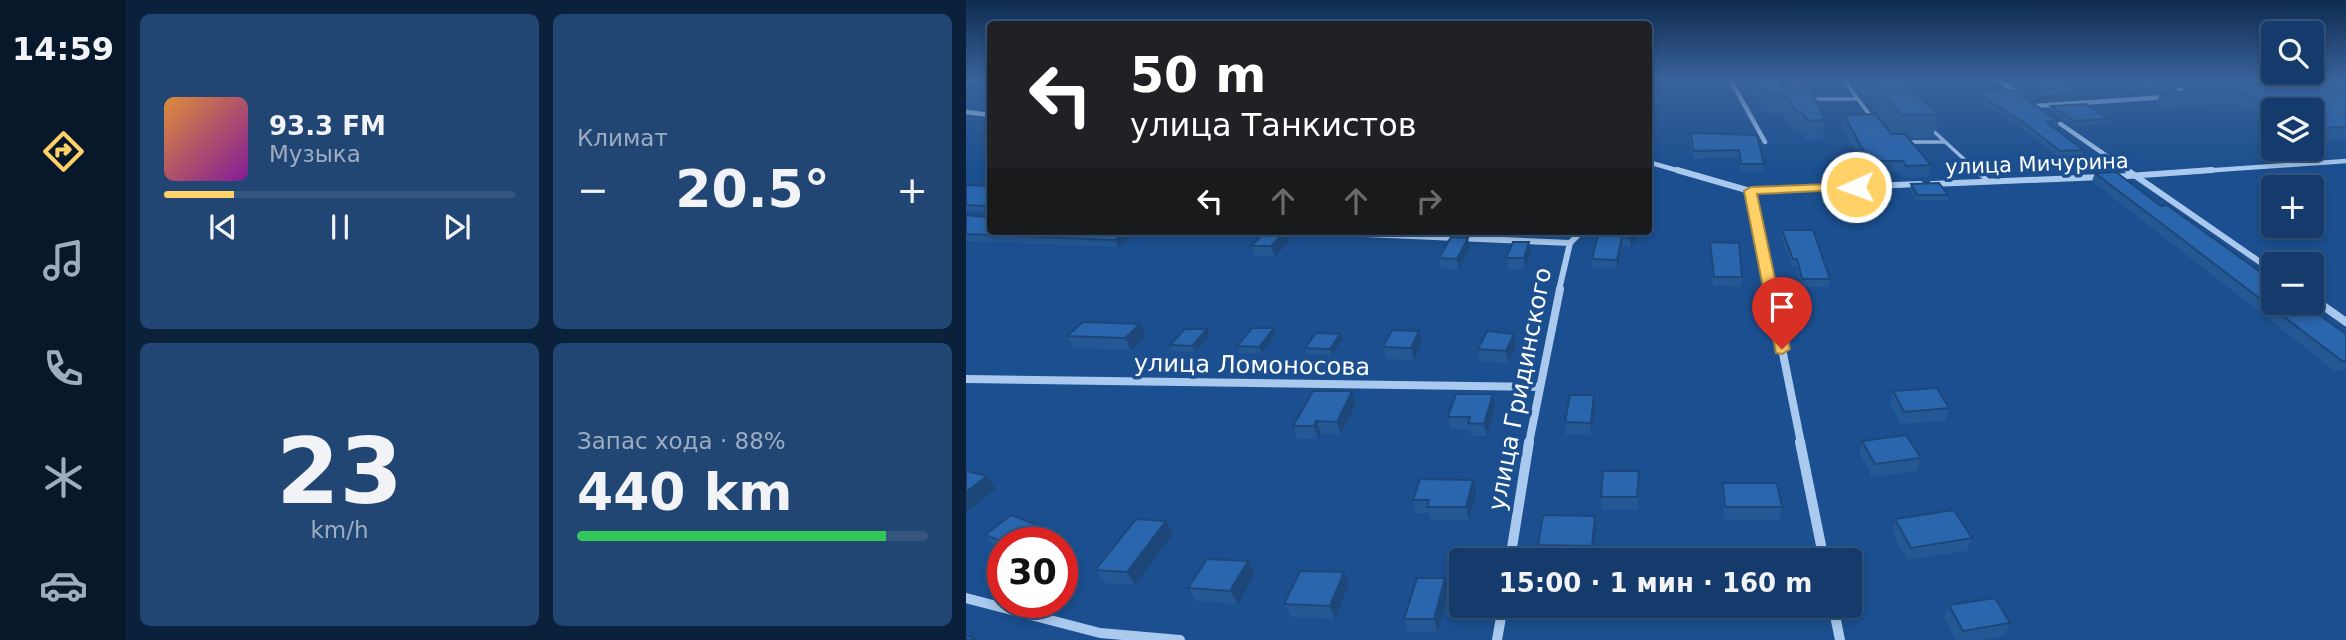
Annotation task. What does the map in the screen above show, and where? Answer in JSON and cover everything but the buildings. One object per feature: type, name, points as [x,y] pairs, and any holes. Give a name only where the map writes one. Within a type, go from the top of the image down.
[{"type":"street","points":[[1747,109],[1765,142]]},
{"type":"street","points":[[2039,109],[2261,262]]},
{"type":"street","points":[[966,113],[987,115]]},
{"type":"street","name":"улица Мичурина","points":[[1652,165],[1751,191],[2139,176],[2346,161]]},
{"type":"street","points":[[1751,191],[1822,548]]},
{"type":"street","points":[[1387,235],[1570,243]]},
{"type":"street","name":"улица Гридинского","points":[[1512,548],[1538,387],[1570,243],[1578,235]]},
{"type":"street","points":[[2324,306],[2346,322]]},
{"type":"street","name":"улица Ломоносова","points":[[966,379],[1538,387]]},
{"type":"street","points":[[966,598],[1100,633],[1180,640]]},
{"type":"street","points":[[1497,640],[1501,618]]},
{"type":"street","points":[[1835,618],[1840,640]]},
{"type":"lane","points":[[1865,109],[1877,124]]},
{"type":"lane","points":[[1926,124],[1989,182]]},
{"type":"lane","points":[[1904,142],[1944,142]]},
{"type":"route","points":[[1782,349],[1751,191],[1856,187]]}]
